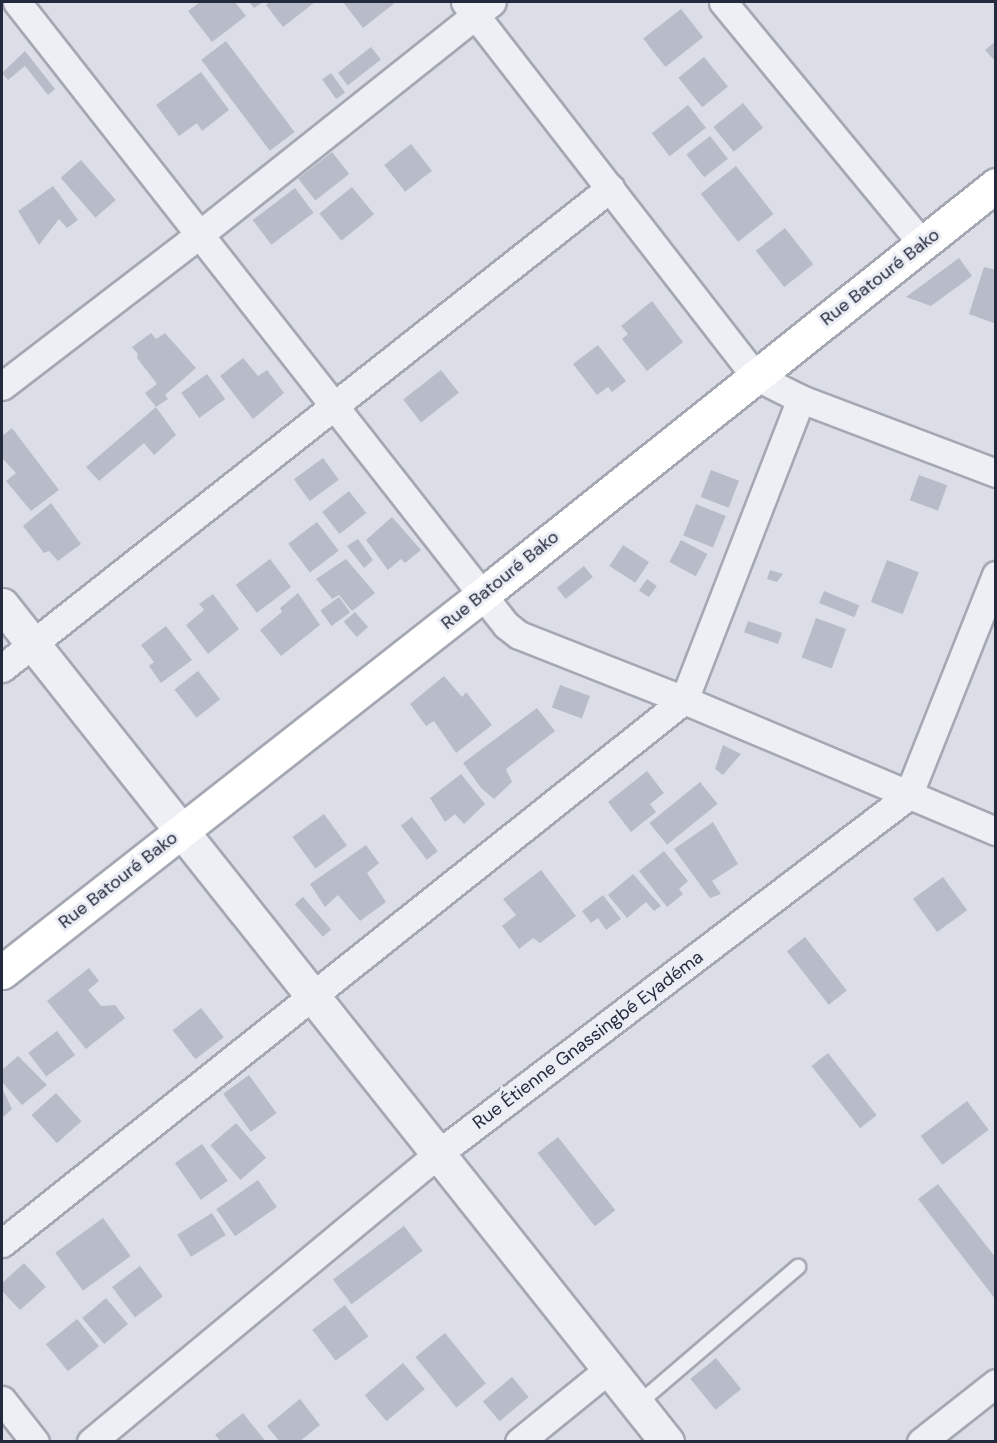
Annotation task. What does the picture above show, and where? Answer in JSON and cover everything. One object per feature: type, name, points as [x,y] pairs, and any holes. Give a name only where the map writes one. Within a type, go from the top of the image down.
[{"type":"main road","name":"Rue Batouré Bako","points":[[2,972],[481,596],[922,243],[991,193]]},
{"type":"street","points":[[2,15],[18,2],[506,625],[519,635],[684,700],[996,831]]},
{"type":"street","points":[[723,2],[922,243]]},
{"type":"street","points":[[2,386],[199,235],[477,6],[610,188],[755,376],[801,399],[996,473]]},
{"type":"street","points":[[2,668],[610,188]]},
{"type":"street","points":[[2,1243],[684,700],[801,399]]},
{"type":"street","points":[[908,796],[996,575]]},
{"type":"street","points":[[2,605],[667,1442]]},
{"type":"street","name":"Rue Étienne Gnassingbé Eyadéma","points":[[91,1442],[439,1153],[908,796]]},
{"type":"street","points":[[519,1442],[610,1368]]},
{"type":"street","points":[[921,1442],[996,1383]]},
{"type":"street","points":[[2,1400],[35,1442]]},
{"type":"lane","points":[[638,1404],[798,1267]]},
{"type":"building","points":[[200,2],[235,2],[246,16],[212,42],[188,11]]},
{"type":"building","points":[[249,2],[263,2],[254,8]]},
{"type":"building","points":[[270,2],[315,2],[283,27],[266,5]]},
{"type":"building","points":[[343,2],[396,2],[363,28]]},
{"type":"building","points":[[681,9],[703,37],[665,67],[643,39]]},
{"type":"building","points":[[226,41],[295,132],[270,151],[201,60]]},
{"type":"building","points":[[996,41],[996,62],[985,50]]},
{"type":"building","points":[[371,47],[381,60],[348,85],[338,73]]},
{"type":"building","points":[[25,51],[55,89],[48,95],[25,66],[8,80],[2,73]]},
{"type":"building","points":[[704,57],[728,87],[702,107],[678,78]]},
{"type":"building","points":[[201,72],[229,110],[202,131],[197,123],[179,136],[156,105]]},
{"type":"building","points":[[331,73],[345,92],[336,99],[322,79]]},
{"type":"building","points":[[743,103],[763,128],[734,152],[713,127]]},
{"type":"building","points":[[688,105],[706,128],[670,156],[652,133]]},
{"type":"building","points":[[710,136],[728,159],[704,177],[686,154]]},
{"type":"building","points":[[411,144],[432,171],[405,192],[384,165]]},
{"type":"building","points":[[332,152],[349,174],[315,201],[298,178]]},
{"type":"building","points":[[81,160],[116,200],[95,218],[61,178]]},
{"type":"building","points":[[736,166],[774,214],[738,242],[701,194]]},
{"type":"building","points":[[53,186],[78,220],[67,228],[59,219],[39,245],[18,211]]},
{"type":"building","points":[[352,187],[374,214],[341,241],[319,213]]},
{"type":"building","points":[[295,188],[314,213],[271,245],[253,220]]},
{"type":"building","points":[[785,228],[813,264],[784,287],[756,251]]},
{"type":"building","points":[[959,258],[972,276],[931,306],[906,297]]},
{"type":"building","points":[[984,267],[996,270],[996,324],[969,314]]},
{"type":"building","points":[[652,301],[683,342],[647,371],[622,339],[628,334],[621,326]]},
{"type":"building","points":[[151,333],[156,339],[165,333],[196,368],[165,395],[168,399],[156,407],[145,393],[157,384],[137,358],[138,354],[132,347]]},
{"type":"building","points":[[598,345],[626,381],[612,392],[608,387],[597,395],[573,364]]},
{"type":"building","points":[[243,358],[258,376],[267,370],[284,393],[253,419],[220,376]]},
{"type":"building","points":[[441,370],[459,393],[421,422],[403,400]]},
{"type":"building","points":[[207,374],[225,399],[199,418],[181,393]]},
{"type":"building","points":[[156,407],[176,435],[154,455],[144,443],[99,481],[86,467]]},
{"type":"building","points":[[12,428],[59,490],[31,511],[6,481],[16,473],[2,458],[2,436]]},
{"type":"building","points":[[323,458],[339,480],[310,501],[294,479]]},
{"type":"building","points":[[711,470],[739,481],[729,508],[701,497]]},
{"type":"building","points":[[919,475],[947,485],[938,511],[910,500]]},
{"type":"building","points":[[349,491],[366,513],[339,534],[322,512]]},
{"type":"building","points":[[51,503],[81,544],[58,561],[49,551],[44,553],[23,526]]},
{"type":"building","points":[[696,504],[726,516],[713,548],[683,536]]},
{"type":"building","points":[[392,517],[421,550],[405,563],[401,559],[388,570],[366,540]]},
{"type":"building","points":[[317,522],[339,551],[310,572],[288,544]]},
{"type":"building","points":[[358,539],[373,560],[364,568],[347,546]]},
{"type":"building","points":[[681,540],[707,554],[696,576],[669,562]]},
{"type":"building","points":[[623,545],[649,562],[635,583],[609,566]]},
{"type":"building","points":[[270,559],[291,587],[257,613],[236,585]]},
{"type":"building","points":[[346,559],[375,593],[352,611],[339,595],[332,599],[316,579]]},
{"type":"building","points":[[887,560],[919,572],[903,614],[871,602]]},
{"type":"building","points":[[584,566],[593,577],[566,599],[557,588]]},
{"type":"building","points":[[770,570],[783,574],[777,582],[767,579]]},
{"type":"building","points":[[647,579],[657,586],[649,597],[639,590]]},
{"type":"building","points":[[824,591],[859,605],[854,617],[819,603]]},
{"type":"building","points":[[298,593],[320,625],[281,656],[260,630],[282,612],[280,608]]},
{"type":"building","points":[[213,594],[239,629],[208,654],[186,625],[204,610],[199,604]]},
{"type":"building","points":[[339,597],[350,612],[332,626],[320,611]]},
{"type":"building","points":[[355,612],[368,627],[357,637],[344,622]]},
{"type":"building","points":[[816,618],[846,629],[832,668],[802,657]]},
{"type":"building","points":[[748,621],[782,633],[778,644],[744,632]]},
{"type":"building","points":[[166,626],[192,660],[161,683],[149,666],[154,662],[141,645]]},
{"type":"building","points":[[198,671],[220,699],[197,718],[174,689]]},
{"type":"building","points":[[444,676],[462,697],[466,692],[492,725],[456,753],[434,721],[426,726],[410,704]]},
{"type":"building","points":[[560,685],[590,696],[582,718],[552,708]]},
{"type":"building","points":[[537,708],[555,731],[506,769],[512,782],[494,799],[481,788],[463,763]]},
{"type":"building","points":[[723,745],[741,754],[723,775],[715,769]]},
{"type":"building","points":[[647,771],[664,793],[650,804],[656,812],[631,832],[608,802]]},
{"type":"building","points":[[461,774],[485,804],[464,824],[455,814],[445,822],[430,798]]},
{"type":"building","points":[[700,782],[718,804],[667,845],[649,823]]},
{"type":"building","points":[[324,814],[347,846],[315,868],[292,837]]},
{"type":"building","points":[[412,817],[438,851],[427,860],[401,825]]},
{"type":"building","points":[[713,822],[738,864],[712,881],[721,894],[710,898],[674,849]]},
{"type":"building","points":[[366,845],[379,863],[367,873],[386,902],[360,921],[338,895],[325,907],[310,884]]},
{"type":"building","points":[[664,851],[688,881],[679,889],[683,894],[667,907],[639,871]]},
{"type":"building","points":[[541,870],[576,916],[540,943],[533,938],[519,949],[502,926],[516,915],[503,899]]},
{"type":"building","points":[[633,874],[661,906],[654,911],[646,902],[627,918],[608,895]]},
{"type":"building","points":[[943,877],[967,910],[937,932],[913,899]]},
{"type":"building","points":[[603,895],[621,919],[606,930],[598,918],[591,923],[582,911]]},
{"type":"building","points":[[303,897],[331,929],[323,937],[295,904]]},
{"type":"building","points":[[805,937],[847,991],[829,1005],[787,951]]},
{"type":"building","points":[[89,968],[99,981],[88,990],[101,1006],[115,1005],[125,1018],[86,1049],[47,1001]]},
{"type":"building","points":[[201,1008],[224,1037],[195,1059],[173,1030]]},
{"type":"building","points":[[57,1031],[75,1055],[46,1077],[28,1053]]},
{"type":"building","points":[[828,1053],[877,1115],[860,1128],[811,1066]]},
{"type":"building","points":[[18,1056],[47,1085],[22,1105],[2,1082],[2,1070]]},
{"type":"building","points":[[249,1075],[277,1113],[251,1132],[223,1094]]},
{"type":"building","points":[[2,1088],[12,1109],[2,1118]]},
{"type":"building","points":[[56,1093],[81,1121],[57,1143],[31,1115]]},
{"type":"building","points":[[967,1101],[989,1130],[942,1165],[921,1136]]},
{"type":"building","points":[[236,1123],[266,1158],[241,1180],[210,1145]]},
{"type":"building","points":[[558,1137],[615,1210],[595,1226],[538,1153]]},
{"type":"building","points":[[202,1144],[228,1181],[201,1200],[175,1163]]},
{"type":"building","points":[[258,1180],[277,1207],[235,1236],[216,1209]]},
{"type":"building","points":[[938,1184],[996,1258],[996,1300],[918,1199]]},
{"type":"building","points":[[212,1213],[226,1235],[191,1257],[177,1235]]},
{"type":"building","points":[[103,1218],[131,1256],[83,1291],[55,1253]]},
{"type":"building","points":[[404,1226],[423,1251],[352,1304],[333,1280]]},
{"type":"building","points":[[24,1263],[46,1287],[20,1310],[2,1291],[2,1283]]},
{"type":"building","points":[[140,1266],[163,1296],[135,1317],[112,1287]]},
{"type":"building","points":[[106,1298],[128,1324],[104,1344],[82,1318]]},
{"type":"building","points":[[345,1305],[368,1336],[336,1361],[312,1330]]},
{"type":"building","points":[[77,1319],[99,1346],[68,1371],[46,1344]]},
{"type":"building","points":[[445,1333],[486,1384],[456,1407],[415,1357]]},
{"type":"building","points":[[716,1358],[741,1389],[716,1410],[690,1379]]},
{"type":"building","points":[[403,1363],[425,1389],[387,1421],[365,1395]]},
{"type":"building","points":[[512,1377],[529,1397],[500,1421],[483,1401]]},
{"type":"building","points":[[300,1399],[320,1425],[299,1442],[280,1442],[267,1426]]},
{"type":"building","points":[[243,1413],[266,1442],[221,1442],[215,1435]]}]
